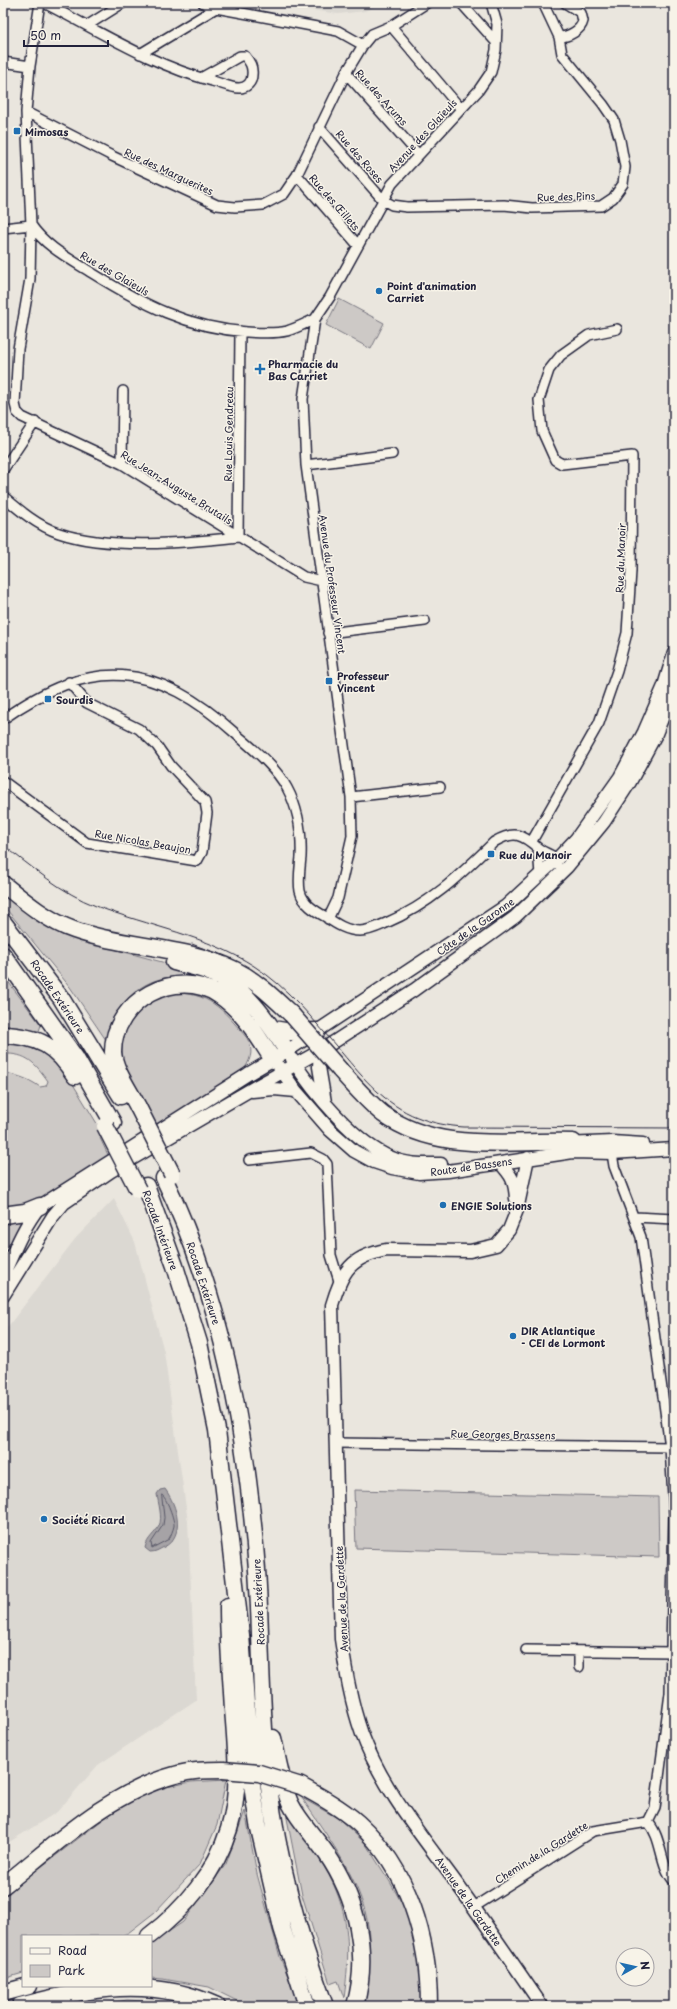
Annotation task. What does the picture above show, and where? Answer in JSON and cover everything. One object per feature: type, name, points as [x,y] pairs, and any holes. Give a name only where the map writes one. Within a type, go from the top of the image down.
[{"type":"highway","points":[[3,884],[49,918],[73,930],[143,954],[206,971],[226,980],[243,992],[273,1029],[292,1059]]},
{"type":"highway","name":"Rocade Extérieure","points":[[3,922],[61,998],[134,1110],[168,1176],[178,1208],[197,1258],[221,1338],[240,1425],[254,1533],[263,1694]]},
{"type":"highway","points":[[73,930],[211,960],[236,970],[262,987],[292,1015],[362,1095],[383,1114],[401,1125],[425,1135],[445,1140],[470,1142],[573,1142]]},
{"type":"highway","points":[[3,955],[75,1057],[109,1125]]},
{"type":"highway","points":[[134,1110],[113,1053],[115,1034],[128,1010],[146,994],[165,986],[187,984],[202,987],[219,994],[237,1009],[257,1034],[279,1066]]},
{"type":"highway","points":[[273,1029],[292,1032],[321,1028]]},
{"type":"highway","points":[[3,1035],[27,1036],[49,1046],[66,1062],[109,1125]]},
{"type":"highway","name":"Rocade Intérieure","points":[[109,1125],[157,1217],[175,1266],[199,1343],[217,1430],[228,1540]]},
{"type":"highway","points":[[3,1215],[24,1212],[40,1206]]},
{"type":"highway","points":[[150,1935],[178,1911],[194,1894],[215,1863],[229,1829],[236,1786],[236,1738],[228,1634],[228,1540]]},
{"type":"highway","points":[[228,1540],[241,1635],[252,1785],[258,1824],[282,1928],[307,2006]]},
{"type":"highway","points":[[263,1694],[269,1789],[283,1863],[298,1925],[325,2006]]},
{"type":"highway","points":[[263,1694],[286,1793],[291,1804],[327,1854],[344,1882],[353,1906],[359,1927],[362,1953],[361,1987],[355,2006]]},
{"type":"highway","points":[[3,1886],[83,1823],[127,1794],[154,1781],[176,1774],[199,1770],[259,1773],[301,1786],[333,1804],[358,1824],[382,1850],[399,1877],[413,1905],[420,1929],[425,1955],[429,2006]]},
{"type":"highway","points":[[3,1993],[25,1987]]},
{"type":"highway","points":[[20,2006],[47,1999],[124,1987],[171,1991],[196,1996],[217,2006]]},
{"type":"main road","name":"Côte de la Garonne","points":[[292,1059],[321,1028],[506,906],[557,859],[595,815],[620,777],[644,732],[664,686],[674,653]]},
{"type":"main road","name":"Côte de la Garonne","points":[[292,1059],[320,1051],[414,990],[515,917],[555,880],[604,822],[630,782],[655,736],[674,689]]},
{"type":"main road","points":[[320,1051],[319,1067],[325,1103]]},
{"type":"main road","points":[[3,1296],[53,1216],[64,1203],[111,1171],[253,1088],[262,1077],[292,1059],[325,1103],[361,1139],[393,1159],[419,1164],[447,1164],[573,1142],[612,1142],[674,1147]]},
{"type":"main road","points":[[3,1276],[20,1236],[29,1220],[40,1206],[248,1074],[279,1066]]},
{"type":"main road","name":"Route de Bassens","points":[[279,1066],[296,1091],[330,1130],[354,1151],[374,1162],[392,1168],[419,1173],[573,1152],[612,1152],[674,1147]]},
{"type":"main road","points":[[253,1088],[296,1091]]},
{"type":"main road","name":"Avenue de la Gardette","points":[[528,1158],[517,1210],[509,1230],[496,1244],[470,1251],[388,1250],[375,1252],[353,1263],[339,1281],[332,1304],[341,1639],[348,1689],[362,1734],[399,1805],[474,1907],[542,2006]]},
{"type":"main road","name":"Avenue de la Gardette","points":[[500,1163],[511,1175],[515,1184],[517,1210]]},
{"type":"street","name":"Rue Jean-Auguste Brutails","points":[[40,3],[30,66],[26,112],[31,225],[30,279],[18,349],[14,404],[16,412],[22,417],[35,422],[62,437],[122,464],[304,577],[322,581]]},
{"type":"street","points":[[44,3],[88,25],[140,54],[201,78],[240,88],[248,85],[252,79],[253,70],[250,61],[244,56],[240,56],[201,78]]},
{"type":"street","points":[[88,25],[123,3]]},
{"type":"street","points":[[203,3],[216,8],[338,31],[363,45]]},
{"type":"street","name":"Rue des Marguerites","points":[[26,112],[126,163],[217,205],[235,207],[263,205],[284,194],[297,175],[346,73],[363,45],[372,34],[391,26],[427,3]]},
{"type":"street","points":[[461,3],[496,42]]},
{"type":"street","name":"Avenue des Glaïeuls","points":[[315,319],[330,297],[357,244],[392,184],[418,154],[478,91],[491,72],[496,50],[497,24],[491,3]]},
{"type":"street","name":"Rue des Pins","points":[[384,200],[392,205],[407,208],[504,205],[532,208],[601,206],[613,198],[623,184],[625,167],[614,120],[604,104],[562,54],[560,37],[543,3]]},
{"type":"street","points":[[560,37],[569,35],[580,28],[583,21],[581,13],[565,3]]},
{"type":"street","points":[[140,54],[216,8]]},
{"type":"street","points":[[391,26],[462,109]]},
{"type":"street","points":[[3,62],[30,66]]},
{"type":"street","name":"Rue des Arums","points":[[346,73],[418,154]]},
{"type":"street","name":"Rue des Roses","points":[[319,127],[384,200]]},
{"type":"street","name":"Rue des Œillets","points":[[297,175],[357,244]]},
{"type":"street","points":[[3,228],[31,225]]},
{"type":"street","name":"Rue des Glaïeuls","points":[[31,225],[40,239],[59,253],[132,298],[163,312],[198,324],[259,333],[286,331],[315,319]]},
{"type":"street","name":"Avenue du Professeur Vincent","points":[[315,319],[304,399],[306,465],[351,797],[352,836],[338,898],[328,919]]},
{"type":"street","name":"Rue du Manoir","points":[[535,845],[599,723],[617,672],[627,633],[631,571],[633,488],[632,456],[562,464],[555,460],[542,431],[539,400],[549,370],[561,355],[589,335],[617,329]]},
{"type":"street","name":"Rue Louis Gendreau","points":[[238,537],[240,331]]},
{"type":"street","points":[[122,464],[123,390]]},
{"type":"street","points":[[3,470],[35,422]]},
{"type":"street","points":[[306,465],[392,454]]},
{"type":"street","points":[[3,496],[23,513],[58,533],[94,541],[126,544],[213,540],[238,537]]},
{"type":"street","points":[[328,633],[425,621]]},
{"type":"street","points":[[3,719],[25,703],[69,682],[100,675],[120,674],[140,677],[161,684],[195,701],[225,724],[255,751],[273,769],[287,788],[300,818],[302,846],[299,883],[300,893],[305,902],[328,919],[350,930],[369,930],[398,918],[448,887],[494,842],[503,837],[515,835],[524,837],[553,855],[557,859],[555,880]]},
{"type":"street","name":"Rue Nicolas Beaujon","points":[[3,781],[87,843],[197,861],[202,852],[207,814],[205,802],[171,766],[157,746],[139,729],[87,704],[69,682]]},
{"type":"street","points":[[351,797],[440,787]]},
{"type":"street","points":[[535,845],[540,875]]},
{"type":"street","points":[[612,1152],[614,1166],[635,1217],[641,1237],[670,1447],[674,1514],[672,1693],[655,1808],[648,1822],[654,1829],[668,1874],[674,1881]]},
{"type":"street","points":[[248,1160],[311,1153],[323,1159],[327,1164],[331,1255],[339,1281]]},
{"type":"street","points":[[635,1217],[674,1220]]},
{"type":"street","name":"Rue Georges Brassens","points":[[336,1443],[670,1447]]},
{"type":"street","points":[[526,1650],[580,1652],[672,1652]]},
{"type":"street","points":[[579,1667],[580,1652]]},
{"type":"street","name":"Chemin de la Gardette","points":[[474,1907],[593,1832],[648,1822]]},
{"type":"shaded area","points":[[267,3],[384,3],[365,11],[338,14]]},
{"type":"shaded area","points":[[114,1199],[135,1242],[164,1352],[188,1522],[196,1700],[98,1765],[57,1812],[3,1846],[3,1333],[75,1239]]},
{"type":"green space","points":[[339,299],[384,323],[371,349],[326,325]]},
{"type":"green space","points":[[3,891],[95,944],[188,969],[186,977],[171,977],[157,980],[145,985],[134,993],[125,1002],[117,1014],[106,1040],[70,987],[3,905]]},
{"type":"green space","points":[[3,975],[41,1025],[39,1031],[3,1026]]},
{"type":"green space","points":[[178,993],[201,997],[218,1007],[247,1038],[251,1053],[245,1068],[154,1127],[126,1072],[122,1043],[126,1029],[138,1011],[154,1000],[166,995]]},
{"type":"green space","points":[[3,1040],[33,1045],[60,1063],[104,1135],[100,1138],[109,1157],[36,1203],[3,1209],[3,1079],[6,1073],[24,1078],[40,1087],[46,1086],[48,1081],[30,1060],[18,1055],[3,1054]]},
{"type":"green space","points":[[25,1216],[3,1266],[3,1218]]},
{"type":"green space","points":[[354,1490],[658,1497],[659,1557],[356,1548]]},
{"type":"green space","points":[[226,1780],[217,1825],[200,1864],[155,1912],[128,1933],[123,1935],[22,1935],[22,1973],[3,1979],[3,1896],[118,1808],[156,1789],[191,1782]]},
{"type":"green space","points":[[302,1798],[339,1819],[365,1843],[390,1882],[411,1920],[418,1956],[422,2006],[362,2006],[369,1954],[367,1918],[354,1881],[334,1846]]},
{"type":"green space","points":[[285,1808],[317,1855],[338,1896],[344,1917],[347,1940],[347,1967],[344,1998],[338,1981],[330,1984],[302,1895]]},
{"type":"green space","points":[[245,1811],[257,1874],[280,1957],[300,2006],[247,2006],[209,1987],[152,1978],[152,1943],[183,1922],[226,1864]]},
{"type":"green space","points":[[127,2000],[178,2003],[186,2006],[90,2006]]},
{"type":"water","points":[[165,1489],[176,1511],[177,1528],[175,1536],[171,1542],[159,1550],[150,1552],[145,1548],[146,1545],[159,1526],[160,1522],[157,1494],[160,1490]]},
{"type":"tram line","points":[[3,845],[59,887],[83,901],[198,939],[254,966],[290,995],[312,1018],[358,1072],[376,1090],[395,1105],[417,1117],[440,1124],[464,1127],[674,1128]]},
{"type":"tram line","points":[[192,944],[226,957]]},
{"type":"place","name":"Mimosas","points":[[17,131]]},
{"type":"place","name":"Point d'animation Carriet","points":[[379,291]]},
{"type":"place","name":"Pharmacie du Bas Carriet","points":[[260,369]]},
{"type":"place","name":"Professeur Vincent","points":[[329,681]]},
{"type":"place","name":"Sourdis","points":[[48,699]]},
{"type":"place","name":"Rue du Manoir","points":[[491,854]]},
{"type":"place","name":"ENGIE Solutions","points":[[443,1205]]},
{"type":"place","name":"DIR Atlantique - CEI de Lormont","points":[[513,1336]]},
{"type":"place","name":"Société Ricard","points":[[44,1519]]}]
